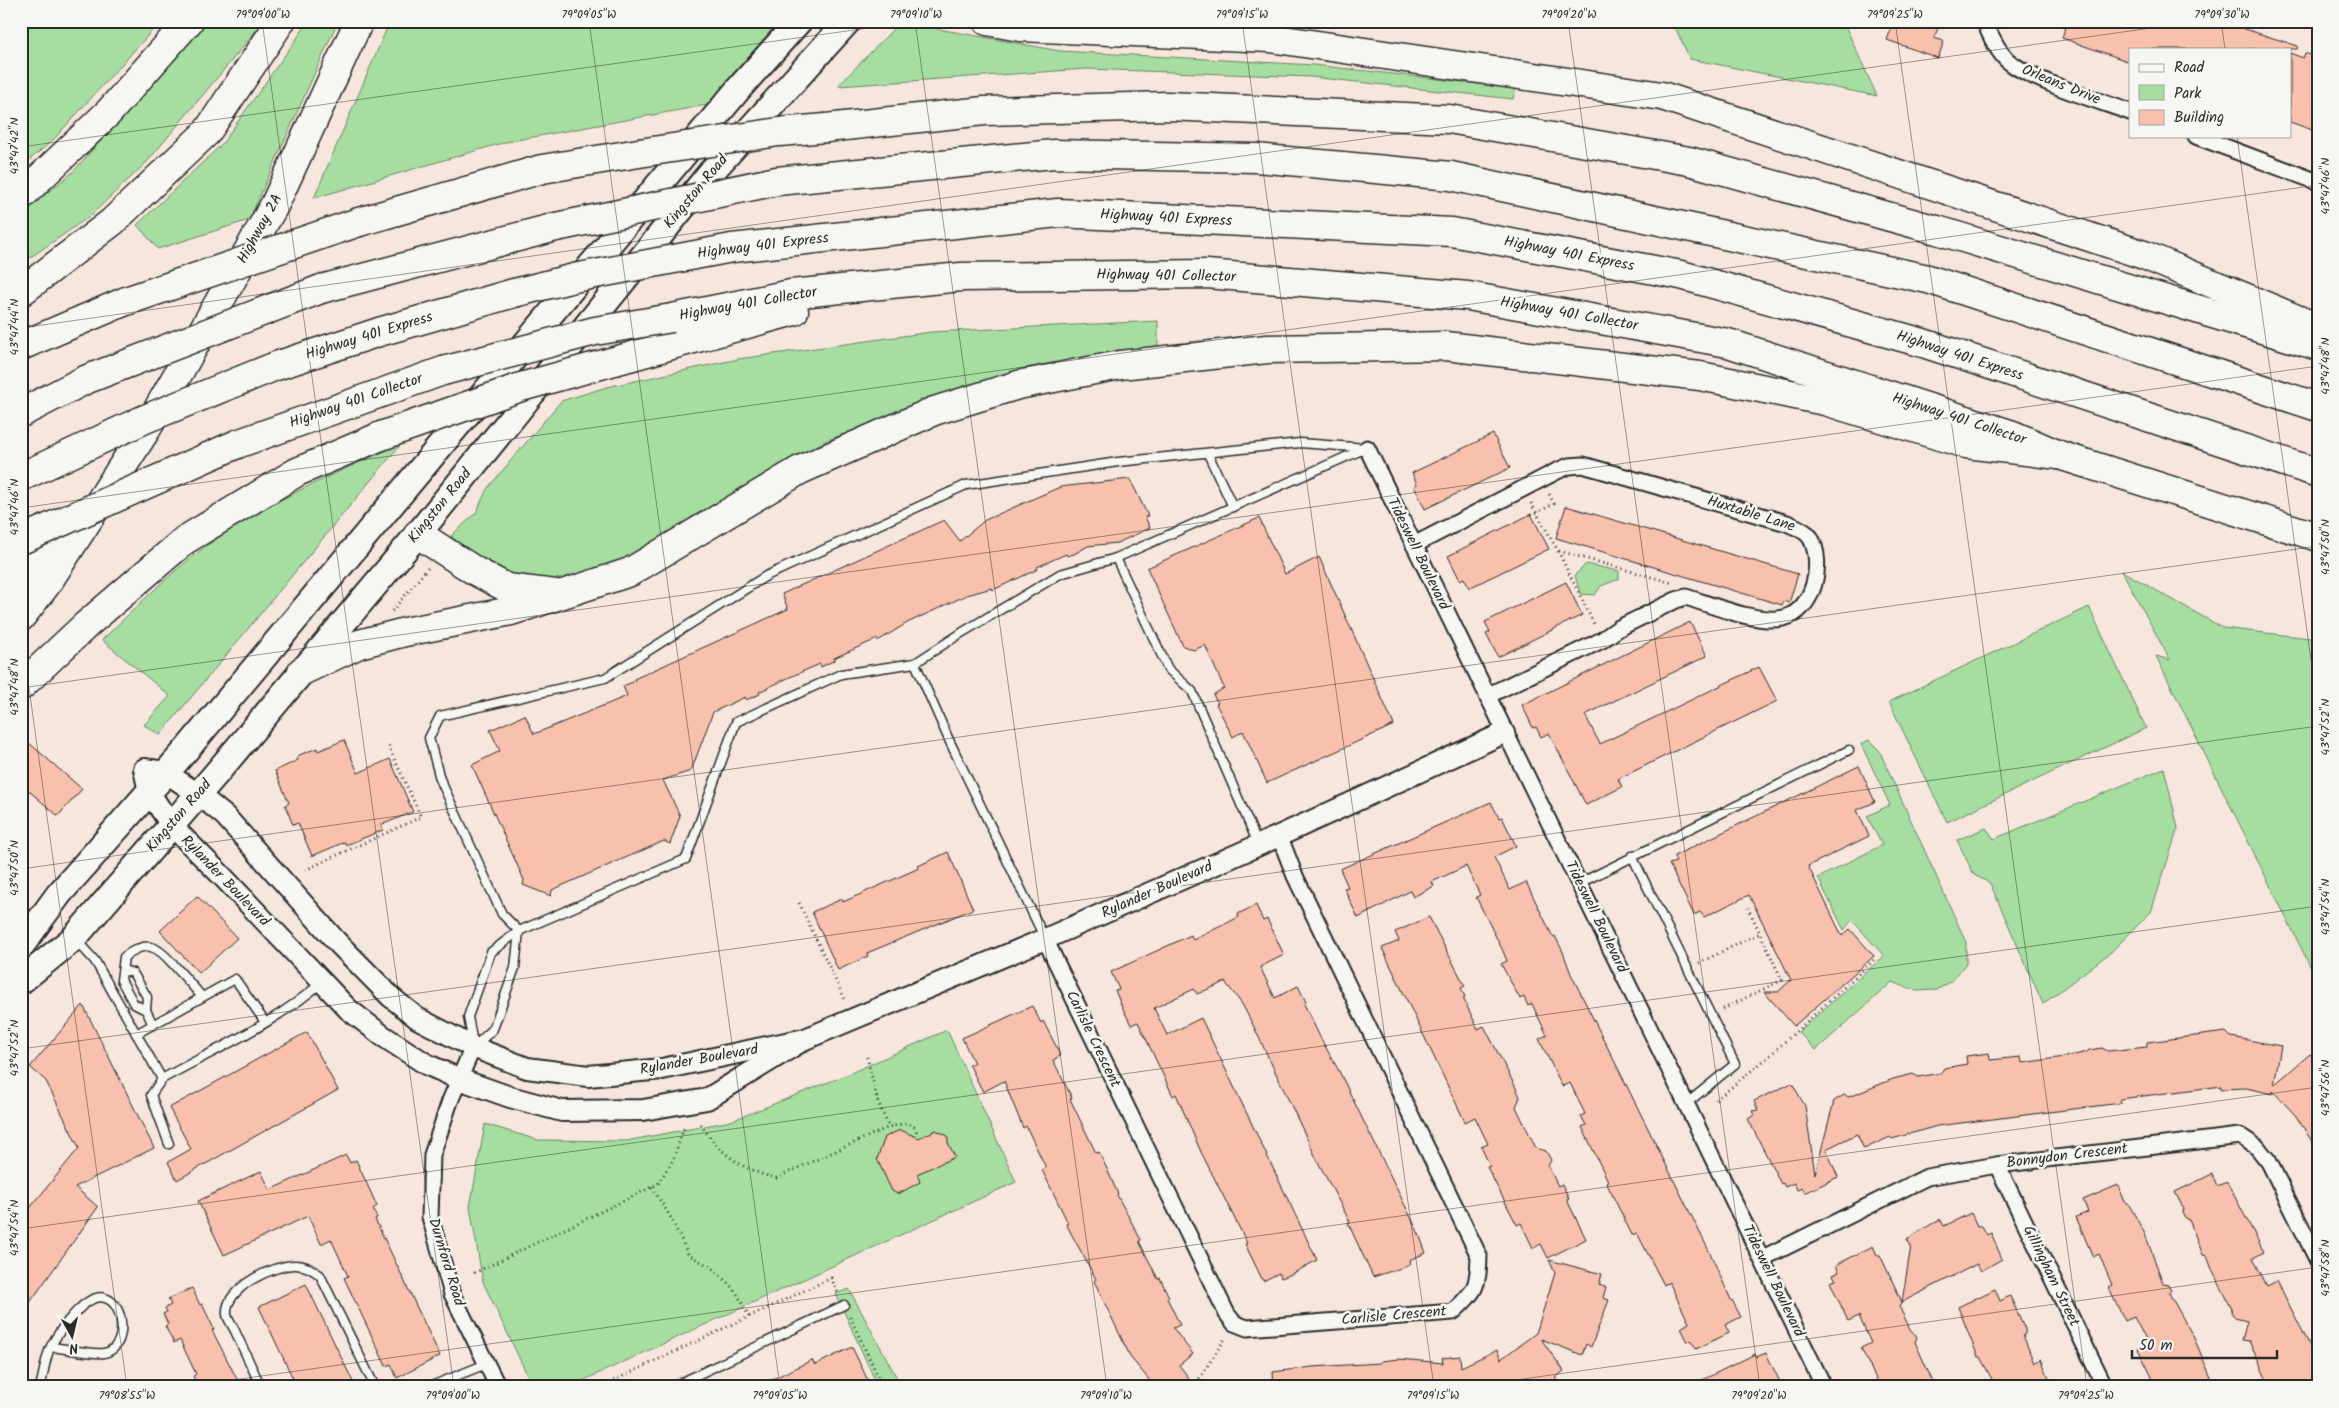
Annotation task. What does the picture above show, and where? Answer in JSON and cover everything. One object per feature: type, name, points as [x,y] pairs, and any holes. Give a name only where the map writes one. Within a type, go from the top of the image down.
[{"type":"highway","points":[[21,196],[109,112],[189,21]]},
{"type":"highway","points":[[21,292],[112,222],[207,132],[281,21]]},
{"type":"highway","name":"Highway 2A","points":[[146,430],[275,204],[359,21]]},
{"type":"highway","points":[[987,21],[1270,38],[1662,96],[2144,255],[2318,328]]},
{"type":"highway","points":[[21,346],[126,301],[359,222],[542,169],[779,132],[984,111],[1168,106],[1449,119],[1689,161],[1937,230],[2318,346]]},
{"type":"highway","points":[[21,413],[85,380],[321,289],[556,227],[777,181],[1054,154],[1256,158],[1451,176],[1928,279],[2318,407]]},
{"type":"highway","name":"Highway 401 Express","points":[[21,476],[145,419],[276,366],[379,332],[514,293],[574,278],[732,248],[1058,213],[1452,232],[1682,275],[1923,343],[2318,473]]},
{"type":"highway","name":"Highway 401 Collector","points":[[21,540],[237,444],[443,371],[595,332],[790,294],[961,277],[1207,274],[1468,296],[1728,343],[2013,435],[2059,455],[2318,537]]},
{"type":"highway","points":[[21,686],[86,625],[185,540],[298,472],[381,436],[521,387],[775,315],[961,277]]},
{"type":"highway","points":[[302,671],[359,644],[405,632],[512,611],[630,572],[800,470],[934,411],[1018,385],[1120,366],[1267,349],[1446,346],[1700,376],[1825,402],[1966,444],[2059,455]]},
{"type":"highway","points":[[21,580],[146,430]]},
{"type":"highway","points":[[21,618],[46,585],[146,430]]},
{"type":"highway","points":[[418,534],[475,571],[507,588],[564,594]]},
{"type":"main road","points":[[21,946],[59,894],[166,772],[728,102],[799,21]]},
{"type":"main road","name":"Kingston Road","points":[[21,981],[74,938],[418,534],[712,171],[848,21]]},
{"type":"main road","points":[[385,509],[418,534]]},
{"type":"street","name":"Orleans Drive","points":[[1984,21],[1993,40],[2007,60],[2025,73],[2129,112]]},
{"type":"street","points":[[2201,138],[2318,182]]},
{"type":"street","name":"Tideswell Boulevard","points":[[1367,448],[1504,733],[1580,883],[1686,1104],[1763,1258],[1824,1387]]},
{"type":"street","name":"Huxtable Lane","points":[[1414,545],[1569,466],[1583,465],[1787,523],[1801,529],[1809,536],[1814,547],[1816,566],[1807,602],[1798,611],[1786,618],[1760,620],[1686,598]]},
{"type":"street","points":[[1487,696],[1602,640],[1619,628],[1676,600],[1686,598]]},
{"type":"street","name":"Rylander Boulevard","points":[[166,772],[198,794],[224,816],[336,941],[391,997],[417,1018],[474,1047],[527,1068],[588,1076],[662,1069],[805,1039],[1045,939],[1259,846],[1278,835],[1504,733]]},
{"type":"street","name":"Rylander Boulevard","points":[[149,792],[170,825],[348,1010],[426,1064],[459,1079],[510,1097],[562,1111],[643,1110],[707,1099],[805,1039]]},
{"type":"street","name":"Carlisle Crescent","points":[[1045,939],[1227,1314],[1234,1323],[1247,1328],[1453,1312],[1469,1296],[1479,1282],[1479,1256],[1294,876],[1278,835]]},
{"type":"street","name":"Durnford Road","points":[[474,1047],[459,1079],[432,1155],[430,1217],[452,1294],[497,1385]]},
{"type":"street","name":"Bonnydon Crescent","points":[[1763,1258],[1927,1177],[1997,1165],[2240,1136],[2257,1147],[2268,1162],[2318,1261]]},
{"type":"street","name":"Gillingham Street","points":[[1997,1165],[2105,1387]]},
{"type":"lane","points":[[519,931],[502,914],[440,779],[429,738],[440,716],[605,678],[766,576],[966,485],[1118,462],[1157,460],[1300,443],[1367,448]]},
{"type":"lane","points":[[474,1047],[468,1017],[491,952],[519,931],[686,858],[736,722],[841,674],[915,663],[1060,574],[1116,558],[1367,448]]},
{"type":"lane","points":[[1208,454],[1233,507]]},
{"type":"lane","points":[[1116,558],[1168,669],[1192,691],[1259,846]]},
{"type":"lane","points":[[915,663],[948,740],[1045,939]]},
{"type":"lane","points":[[1580,883],[1849,750]]},
{"type":"lane","points":[[1632,856],[1735,1064],[1686,1104]]},
{"type":"lane","points":[[474,1047],[494,1029],[514,968],[519,931]]},
{"type":"lane","points":[[74,938],[95,961],[162,1079]]},
{"type":"lane","points":[[146,1010],[134,1004],[121,980],[124,957],[133,950],[146,946],[155,947],[164,953],[202,997]]},
{"type":"lane","points":[[123,970],[133,973],[147,997],[146,1010],[153,1024]]},
{"type":"lane","points":[[136,1034],[235,979],[265,1022]]},
{"type":"lane","points":[[169,1144],[151,1095],[162,1079],[265,1022],[304,998],[322,982]]},
{"type":"lane","points":[[261,1387],[227,1314],[230,1299],[234,1292],[246,1284],[269,1272],[295,1265],[310,1268],[320,1275],[374,1387]]},
{"type":"lane","points":[[40,1387],[51,1347],[87,1301],[97,1297],[106,1298],[116,1309],[122,1332],[114,1347],[104,1353],[51,1347]]},
{"type":"lane","points":[[672,1387],[844,1305]]},
{"type":"lane","points":[[429,1387],[486,1364]]},
{"type":"lane","points":[[480,1387],[497,1385]]},
{"type":"path","points":[[1536,513],[1554,504],[1542,479]]},
{"type":"path","points":[[1524,489],[1558,551],[1602,640]]},
{"type":"path","points":[[1558,551],[1684,586],[1686,598]]},
{"type":"path","points":[[388,617],[430,565]]},
{"type":"path","points":[[305,870],[421,817],[387,743]]},
{"type":"path","points":[[799,903],[854,1020]]},
{"type":"path","points":[[1710,1015],[1782,980],[1748,908]]},
{"type":"path","points":[[1687,968],[1760,933]]},
{"type":"path","points":[[1716,1100],[1767,1058],[1875,960]]},
{"type":"path","points":[[866,1057],[878,1102],[889,1127]]},
{"type":"path","points":[[701,1124],[711,1141],[736,1163],[759,1174],[776,1178],[889,1127],[906,1123],[914,1127],[918,1134]]},
{"type":"path","points":[[474,1274],[658,1184],[673,1160],[684,1128]]},
{"type":"path","points":[[652,1187],[671,1218],[688,1254],[712,1268],[730,1285],[738,1294],[749,1317]]},
{"type":"path","points":[[600,1387],[831,1278],[883,1387]]},
{"type":"path","points":[[1194,1387],[1234,1323]]},
{"type":"green space","points":[[21,21],[161,21],[53,140],[21,167]]},
{"type":"green space","points":[[207,21],[260,21],[252,36],[147,162],[90,216],[21,264],[21,214],[73,172]]},
{"type":"green space","points":[[309,21],[338,21],[249,220],[158,249],[137,225],[222,144]]},
{"type":"green space","points":[[390,21],[779,21],[707,105],[506,142],[314,198]]},
{"type":"green space","points":[[1672,21],[1843,21],[1877,96],[1690,59]]},
{"type":"green space","points":[[900,22],[1060,51],[1314,65],[1516,88],[1513,99],[1311,77],[1086,69],[838,86]]},
{"type":"green space","points":[[1158,321],[1158,347],[1000,379],[825,441],[692,517],[627,559],[568,582],[535,586],[487,568],[451,536],[476,513],[487,489],[561,401],[607,387],[738,359],[931,332]]},
{"type":"green space","points":[[401,444],[160,735],[144,725],[170,696],[102,640],[190,558],[243,521],[332,475]]},
{"type":"green space","points":[[1586,564],[1619,571],[1619,579],[1601,586],[1595,595],[1580,594],[1575,575]]},
{"type":"green space","points":[[2122,571],[2223,628],[2318,639],[2318,982],[2156,656],[2170,660]]},
{"type":"green space","points":[[2089,607],[2146,728],[1947,822],[1889,702]]},
{"type":"green space","points":[[1869,740],[1879,750],[1966,942],[1966,963],[1953,980],[1937,990],[1917,991],[1892,982],[1816,1050],[1798,1032],[1884,956],[1852,920],[1844,930],[1818,878],[1882,845],[1867,816],[1890,805],[1861,744]]},
{"type":"green space","points":[[2164,768],[2178,828],[2151,912],[2111,952],[2043,1004],[1990,883],[1974,875],[1957,840],[1986,828],[1994,839]]},
{"type":"green space","points":[[947,1030],[1016,1182],[569,1387],[533,1387],[483,1282],[470,1207],[485,1124],[538,1140],[626,1141],[731,1121],[844,1076]]},
{"type":"green space","points":[[849,1289],[897,1378],[899,1387],[878,1387],[836,1294]]},
{"type":"building","points":[[1894,21],[1921,21],[1938,28],[1934,38],[1944,41],[1938,58],[1887,40]]},
{"type":"building","points":[[2067,21],[2229,21],[2242,28],[2298,46],[2297,49],[2129,48],[2129,62],[2062,38]]},
{"type":"building","points":[[2305,53],[2318,58],[2318,132],[2292,123],[2292,54],[2303,58]]},
{"type":"building","points":[[1493,434],[1510,468],[1425,509],[1414,486],[1417,484],[1412,473]]},
{"type":"building","points":[[1130,479],[1148,516],[1145,517],[1150,528],[1117,543],[1088,546],[1074,554],[1067,556],[1066,554],[993,590],[992,588],[967,595],[907,623],[878,641],[877,639],[834,658],[835,660],[821,667],[820,664],[759,692],[760,694],[746,700],[745,697],[713,712],[691,771],[663,780],[680,816],[670,844],[664,841],[552,890],[551,896],[523,885],[524,880],[472,765],[500,751],[490,730],[525,715],[534,734],[627,696],[623,686],[635,681],[634,679],[788,609],[782,594],[944,520],[960,541],[985,520],[1060,487]]},
{"type":"building","points":[[1566,506],[1798,574],[1789,603],[1783,601],[1782,605],[1556,538]]},
{"type":"building","points":[[1531,514],[1549,549],[1469,588],[1464,578],[1460,580],[1448,556]]},
{"type":"building","points":[[1259,518],[1285,574],[1319,557],[1394,725],[1267,783],[1243,731],[1233,737],[1216,704],[1218,703],[1213,695],[1224,688],[1205,645],[1194,650],[1183,646],[1147,568]]},
{"type":"building","points":[[1566,582],[1582,615],[1498,657],[1486,634],[1490,632],[1485,622]]},
{"type":"building","points":[[1690,622],[1707,656],[1585,715],[1600,744],[1759,667],[1777,701],[1618,779],[1622,787],[1586,805],[1549,733],[1541,737],[1536,727],[1533,728],[1522,705]]},
{"type":"building","points":[[21,736],[82,789],[58,816],[21,784]]},
{"type":"building","points":[[344,740],[358,773],[390,759],[413,812],[381,825],[383,830],[346,845],[345,842],[312,856],[298,823],[293,825],[285,805],[289,803],[275,771],[298,760],[297,756],[317,748],[318,751]]},
{"type":"building","points":[[1859,766],[1875,802],[1857,810],[1869,836],[1808,866],[1842,936],[1850,929],[1874,956],[1794,1026],[1764,992],[1778,992],[1791,980],[1749,895],[1704,917],[1700,912],[1694,915],[1669,864],[1676,862],[1674,856]]},
{"type":"building","points":[[1491,802],[1499,818],[1502,817],[1516,846],[1494,857],[1510,890],[1526,882],[1553,937],[1555,936],[1563,952],[1571,974],[1741,1317],[1725,1325],[1729,1333],[1696,1349],[1691,1340],[1688,1342],[1681,1328],[1689,1323],[1669,1282],[1664,1285],[1637,1233],[1632,1235],[1606,1182],[1608,1181],[1582,1127],[1586,1125],[1581,1116],[1585,1114],[1570,1083],[1562,1086],[1539,1039],[1547,1035],[1532,1004],[1528,1006],[1524,997],[1520,999],[1501,964],[1507,961],[1476,897],[1480,895],[1466,866],[1432,882],[1434,886],[1413,897],[1410,891],[1358,918],[1344,888],[1348,887],[1340,869]]},
{"type":"building","points":[[948,852],[973,909],[867,953],[868,956],[838,970],[812,912],[842,899],[843,902],[919,868],[918,866]]},
{"type":"building","points":[[197,896],[237,938],[199,973],[160,931]]},
{"type":"building","points":[[1256,905],[1263,921],[1267,919],[1284,955],[1260,967],[1275,998],[1298,986],[1306,1002],[1304,1004],[1321,1039],[1339,1071],[1419,1234],[1426,1253],[1409,1260],[1410,1264],[1401,1268],[1373,1277],[1348,1223],[1350,1222],[1319,1164],[1253,1025],[1242,1004],[1225,982],[1197,994],[1194,989],[1154,1008],[1167,1035],[1201,1018],[1317,1260],[1292,1274],[1281,1278],[1279,1273],[1263,1281],[1245,1244],[1247,1243],[1201,1152],[1176,1094],[1173,1096],[1138,1022],[1131,1025],[1115,990],[1119,989],[1111,972],[1191,935],[1193,940],[1239,917],[1238,914]]},
{"type":"building","points":[[1429,917],[1465,986],[1461,988],[1465,997],[1463,998],[1478,1029],[1484,1026],[1516,1088],[1520,1097],[1516,1107],[1536,1148],[1546,1151],[1551,1160],[1548,1166],[1558,1186],[1562,1184],[1569,1199],[1567,1200],[1586,1239],[1548,1258],[1541,1244],[1533,1248],[1521,1223],[1517,1225],[1487,1167],[1490,1166],[1481,1147],[1488,1144],[1475,1117],[1465,1122],[1382,948],[1399,941],[1395,932]]},
{"type":"building","points":[[83,1005],[154,1148],[75,1187],[98,1207],[21,1315],[21,1219],[79,1148],[46,1081],[30,1067]]},
{"type":"building","points":[[1032,1006],[1041,1023],[1043,1021],[1057,1048],[1060,1056],[1053,1060],[1072,1098],[1070,1099],[1096,1153],[1099,1152],[1117,1195],[1141,1240],[1139,1241],[1169,1297],[1167,1298],[1180,1325],[1173,1328],[1193,1354],[1179,1365],[1189,1378],[1179,1387],[1155,1387],[1131,1358],[1094,1281],[1096,1279],[1066,1224],[1068,1223],[1042,1170],[1046,1168],[1026,1126],[1023,1128],[1004,1081],[983,1092],[969,1064],[974,1063],[962,1038]]},
{"type":"building","points":[[307,1032],[338,1090],[177,1180],[168,1162],[191,1149],[169,1108]]},
{"type":"building","points":[[2226,1032],[2231,1037],[2281,1046],[2274,1085],[2310,1054],[2318,1063],[2318,1151],[2296,1116],[2273,1091],[2273,1094],[2246,1088],[2221,1089],[2221,1086],[2120,1099],[2121,1103],[1937,1126],[1892,1139],[1890,1137],[1864,1149],[1857,1134],[1826,1149],[1838,1177],[1805,1193],[1802,1188],[1797,1190],[1794,1183],[1785,1187],[1783,1183],[1781,1184],[1748,1119],[1754,1115],[1752,1111],[1758,1110],[1754,1101],[1792,1083],[1805,1106],[1815,1174],[1834,1101],[1844,1095],[1849,1097],[1893,1079],[1913,1074],[1918,1077],[1941,1073],[1944,1068],[1967,1064],[1966,1056],[1989,1053],[1990,1060],[2021,1057],[2022,1063],[2071,1056],[2102,1048],[2108,1051],[2147,1047],[2147,1042]]},
{"type":"building","points":[[900,1130],[919,1138],[936,1130],[948,1136],[948,1143],[955,1157],[917,1174],[920,1182],[898,1194],[892,1191],[877,1159],[885,1137]]},
{"type":"building","points":[[346,1155],[350,1163],[356,1160],[377,1206],[373,1209],[377,1218],[375,1219],[440,1356],[397,1378],[391,1364],[386,1366],[344,1278],[348,1276],[331,1239],[321,1244],[308,1216],[224,1255],[198,1201],[261,1171],[270,1190]]},
{"type":"building","points":[[2212,1174],[2217,1186],[2227,1182],[2264,1252],[2253,1258],[2267,1286],[2277,1281],[2302,1330],[2318,1362],[2318,1387],[2270,1387],[2249,1341],[2242,1340],[2247,1321],[2235,1318],[2231,1312],[2232,1308],[2213,1272],[2207,1256],[2203,1255],[2189,1220],[2186,1219],[2182,1212],[2183,1208],[2175,1192]]},
{"type":"building","points":[[2118,1185],[2125,1202],[2128,1203],[2145,1234],[2163,1283],[2168,1284],[2171,1290],[2169,1293],[2194,1338],[2215,1387],[2157,1387],[2138,1349],[2148,1344],[2134,1317],[2125,1321],[2108,1287],[2112,1285],[2099,1254],[2093,1257],[2076,1217],[2088,1212],[2083,1200]]},
{"type":"building","points":[[1971,1213],[1977,1226],[1982,1226],[1987,1235],[1991,1233],[2002,1259],[1981,1271],[1977,1264],[1902,1302],[1911,1246],[1907,1239],[1940,1219],[1944,1226]]},
{"type":"building","points":[[1873,1246],[1877,1255],[1880,1255],[1902,1302],[1899,1306],[1910,1329],[1917,1337],[1915,1342],[1935,1387],[1880,1387],[1861,1348],[1871,1343],[1859,1316],[1848,1321],[1830,1282],[1836,1280],[1833,1275],[1839,1272],[1836,1265]]},
{"type":"building","points":[[1549,1260],[1602,1274],[1599,1285],[1606,1287],[1603,1298],[1609,1300],[1591,1347],[1586,1344],[1582,1355],[1541,1339],[1564,1371],[1555,1378],[1562,1387],[1274,1387],[1273,1372],[1312,1367],[1381,1363],[1381,1361],[1399,1359],[1443,1363],[1442,1358],[1460,1356],[1461,1367],[1497,1350],[1501,1359],[1536,1333],[1555,1273]]},
{"type":"building","points":[[306,1284],[353,1382],[343,1387],[297,1387],[259,1307]]},
{"type":"building","points":[[192,1288],[200,1305],[202,1304],[214,1329],[212,1330],[241,1387],[198,1387],[193,1376],[196,1374],[180,1340],[174,1343],[165,1326],[168,1324],[163,1314],[167,1312],[165,1308],[171,1305],[168,1299]]},
{"type":"building","points":[[1995,1289],[2000,1301],[2010,1296],[2025,1329],[2025,1334],[2023,1335],[2034,1363],[2041,1359],[2053,1387],[1996,1387],[1980,1357],[1978,1357],[1958,1307]]},
{"type":"building","points":[[852,1347],[871,1387],[756,1387],[812,1360],[815,1365]]},
{"type":"building","points":[[1766,1353],[1780,1382],[1770,1387],[1688,1387],[1755,1354],[1756,1357]]}]
